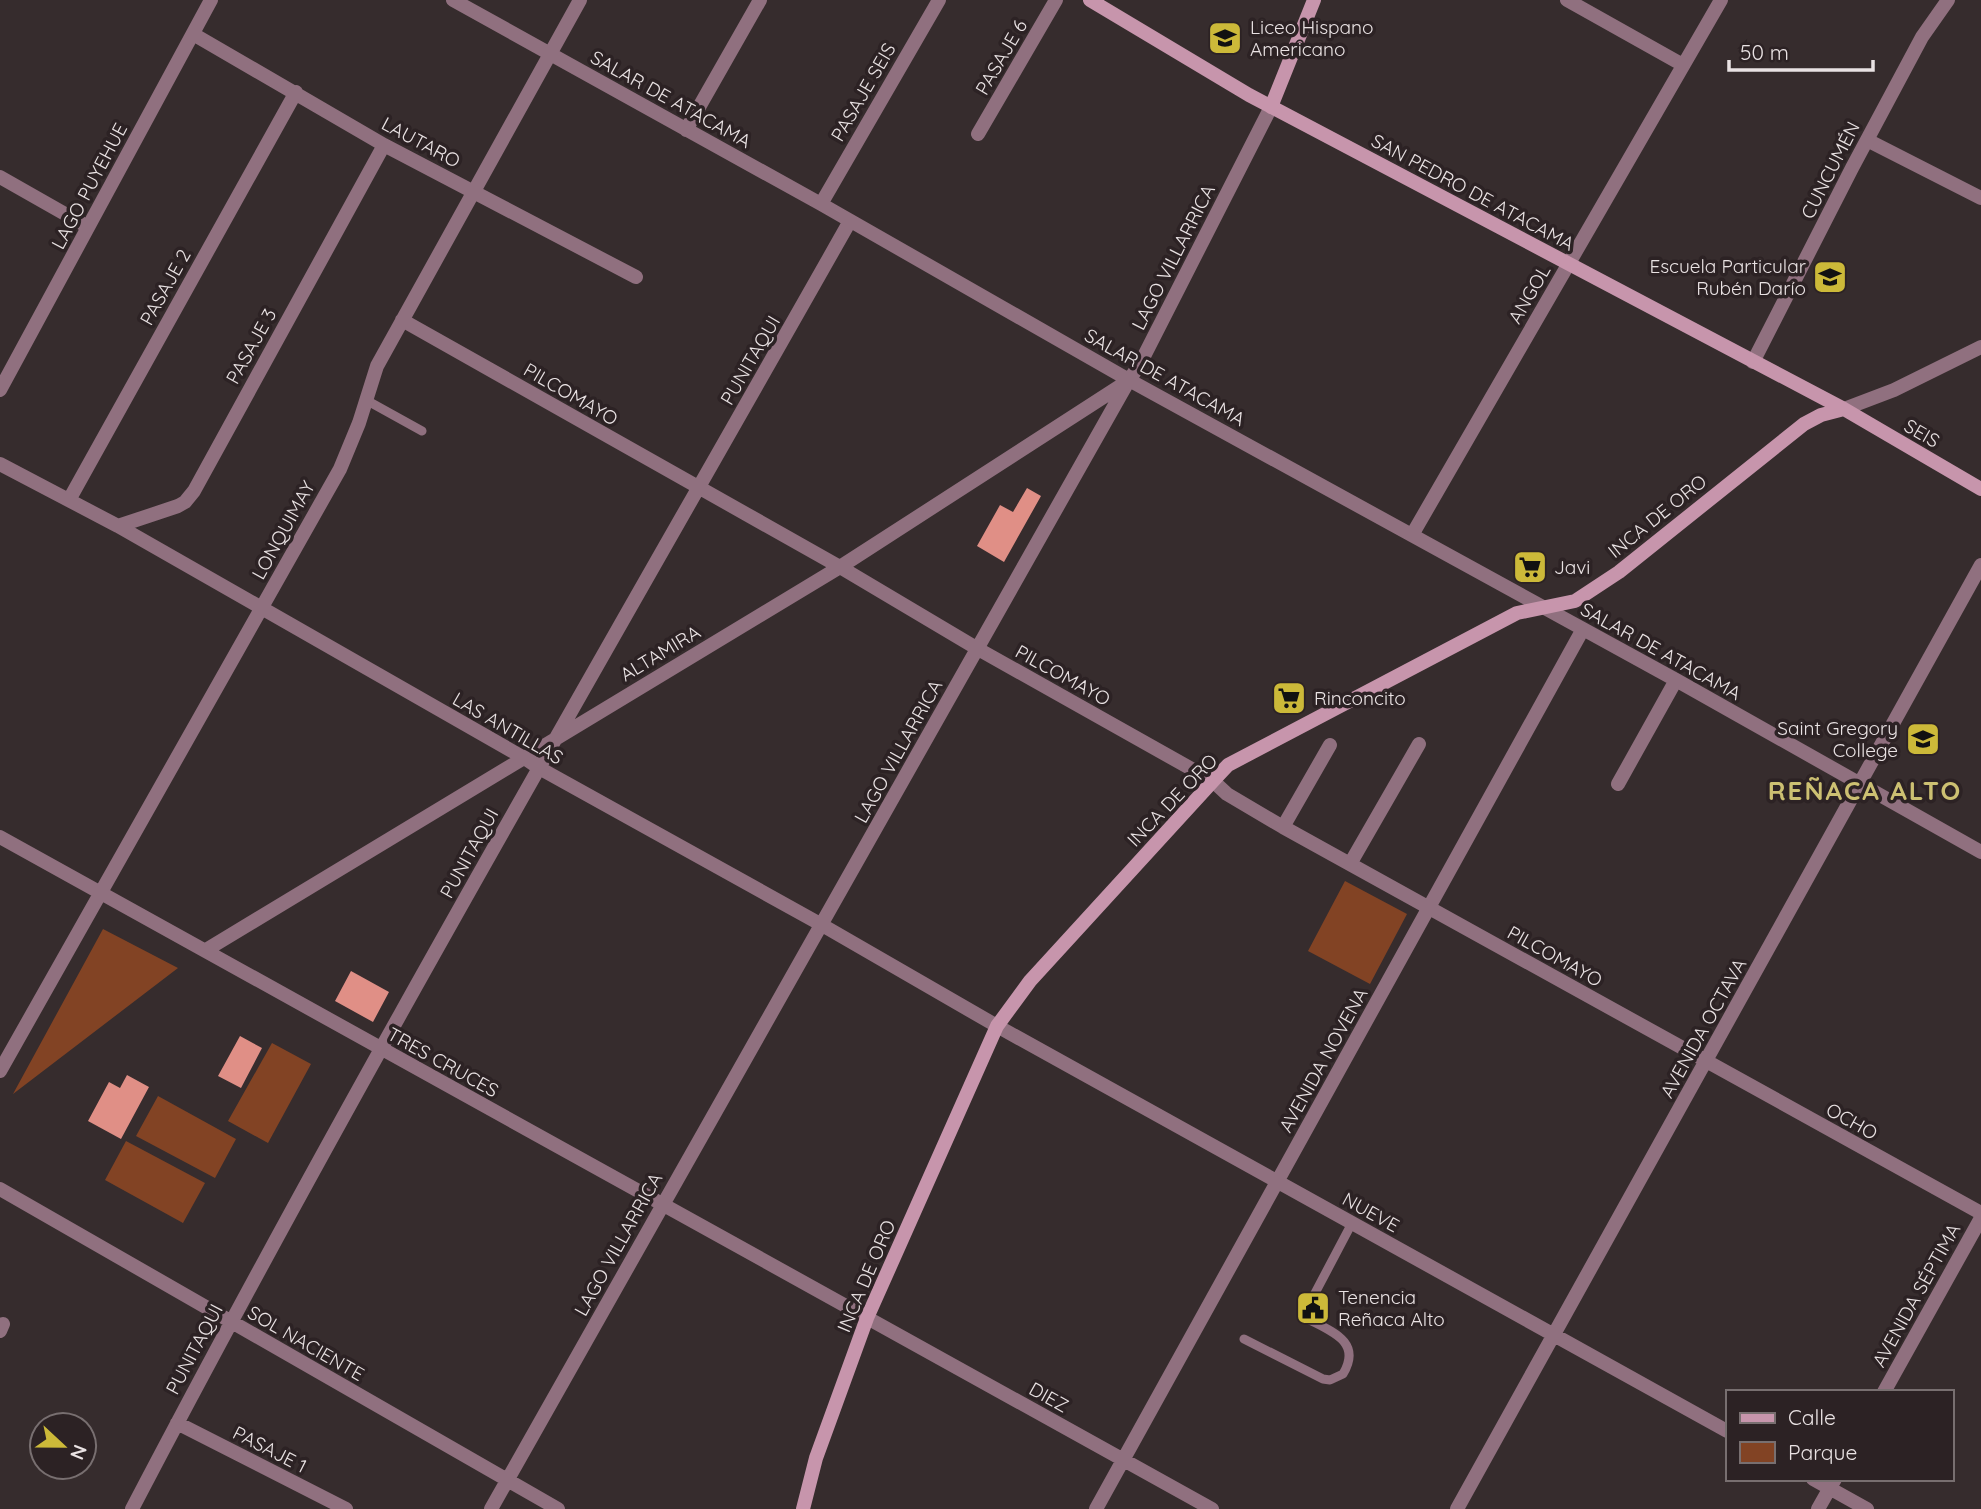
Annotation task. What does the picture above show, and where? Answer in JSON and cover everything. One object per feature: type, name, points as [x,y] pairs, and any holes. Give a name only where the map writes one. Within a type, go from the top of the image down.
[{"type":"street","name":"LAGO PUYEHUE","points":[[0,390],[211,0]]},
{"type":"street","name":"SALAR DE ATACAMA","points":[[453,0],[821,204],[1129,380],[1583,629],[1981,852]]},
{"type":"street","name":"LONQUIMAY","points":[[0,1071],[340,468],[377,366],[580,0]]},
{"type":"street","points":[[686,130],[760,0]]},
{"type":"street","name":"PASAJE SEIS","points":[[821,204],[939,0]]},
{"type":"street","name":"PASAJE 6","points":[[978,134],[1056,0]]},
{"type":"street","name":"SAN PEDRO DE ATACAMA","points":[[1090,0],[1271,107],[1844,410]]},
{"type":"street","name":"LAGO VILLARRICA","points":[[491,1509],[1140,364],[1271,107],[1314,0]]},
{"type":"street","points":[[1567,0],[1684,65]]},
{"type":"street","name":"ANGOL","points":[[1412,535],[1721,0]]},
{"type":"street","name":"CUNCUMÉN","points":[[1753,362],[1922,37],[1948,0]]},
{"type":"street","name":"LAUTARO","points":[[193,34],[384,145],[636,277]]},
{"type":"street","name":"PASAJE 2","points":[[69,500],[296,92]]},
{"type":"street","points":[[1867,140],[1981,198]]},
{"type":"street","name":"PASAJE 3","points":[[118,526],[178,506],[194,491],[384,145]]},
{"type":"street","points":[[0,177],[88,227]]},
{"type":"street","name":"PUNITAQUI","points":[[132,1509],[230,1322],[381,1049],[850,221]]},
{"type":"street","name":"PILCOMAYO","points":[[402,320],[1213,781],[1227,794],[1283,827],[1705,1063]]},
{"type":"street","name":"INCA DE ORO","points":[[803,1509],[816,1458],[867,1318],[997,1026],[1030,981],[1228,765],[1517,613],[1575,601],[1619,572],[1804,424],[1821,415],[1844,410],[1894,390],[1981,347]]},
{"type":"street","name":"ALTAMIRA","points":[[206,950],[840,567],[1129,380]]},
{"type":"street","name":"SEIS","points":[[1844,410],[1981,489]]},
{"type":"street","name":"LAS ANTILLAS","points":[[0,464],[118,526],[538,768],[822,925],[997,1026]]},
{"type":"street","name":"AVENIDA OCTAVA","points":[[1457,1509],[1981,565]]},
{"type":"street","name":"AVENIDA NOVENA","points":[[1096,1509],[1583,629]]},
{"type":"street","points":[[1618,784],[1675,680]]},
{"type":"street","points":[[1350,864],[1419,744]]},
{"type":"street","points":[[1283,827],[1330,746]]},
{"type":"street","name":"TRES CRUCES","points":[[0,837],[867,1318]]},
{"type":"street","name":"NUEVE","points":[[997,1026],[1726,1431]]},
{"type":"street","name":"OCHO","points":[[1705,1063],[1981,1216]]},
{"type":"street","name":"SOL NACIENTE","points":[[0,1189],[558,1509]]},
{"type":"street","name":"AVENIDA SÉPTIMA","points":[[1885,1390],[1981,1216]]},
{"type":"street","name":"DIEZ","points":[[867,1318],[1212,1509]]},
{"type":"street","name":"PASAJE 1","points":[[177,1423],[346,1509]]},
{"type":"street","points":[[1818,1509],[1832,1484],[1867,1509]]},
{"type":"lane","points":[[366,400],[422,431]]},
{"type":"lane","points":[[1244,1339],[1323,1379],[1337,1378],[1343,1374],[1350,1358],[1349,1349],[1343,1339],[1306,1318],[1304,1314],[1352,1223]]},
{"type":"green space","points":[[1345,881],[1407,914],[1370,984],[1308,951]]},
{"type":"green space","points":[[103,929],[178,968],[13,1094]]},
{"type":"green space","points":[[272,1043],[311,1064],[268,1143],[228,1121]]},
{"type":"green space","points":[[158,1096],[236,1139],[215,1178],[136,1136]]},
{"type":"green space","points":[[126,1141],[205,1183],[183,1223],[105,1180]]},
{"type":"building","points":[[1027,488],[1041,496],[1004,562],[977,546],[1000,505],[1013,512]]},
{"type":"building","points":[[351,971],[389,992],[373,1022],[335,1001]]},
{"type":"building","points":[[240,1036],[262,1048],[241,1088],[218,1076]]},
{"type":"building","points":[[127,1075],[149,1087],[121,1139],[88,1121],[109,1082],[120,1088]]},
{"type":"place","name":"Liceo Hispano Americano","points":[[1225,38]]},
{"type":"place","name":"Escuela Particular Rubén Darío","points":[[1830,277]]},
{"type":"place","name":"Javi","points":[[1530,567]]},
{"type":"place","name":"Rinconcito","points":[[1289,698]]},
{"type":"place","name":"Saint Gregory College","points":[[1923,739]]},
{"type":"place","name":"Tenencia Reñaca Alto","points":[[1313,1308]]},
{"type":"district","name":"REÑACA ALTO","points":[[1865,790]]}]
